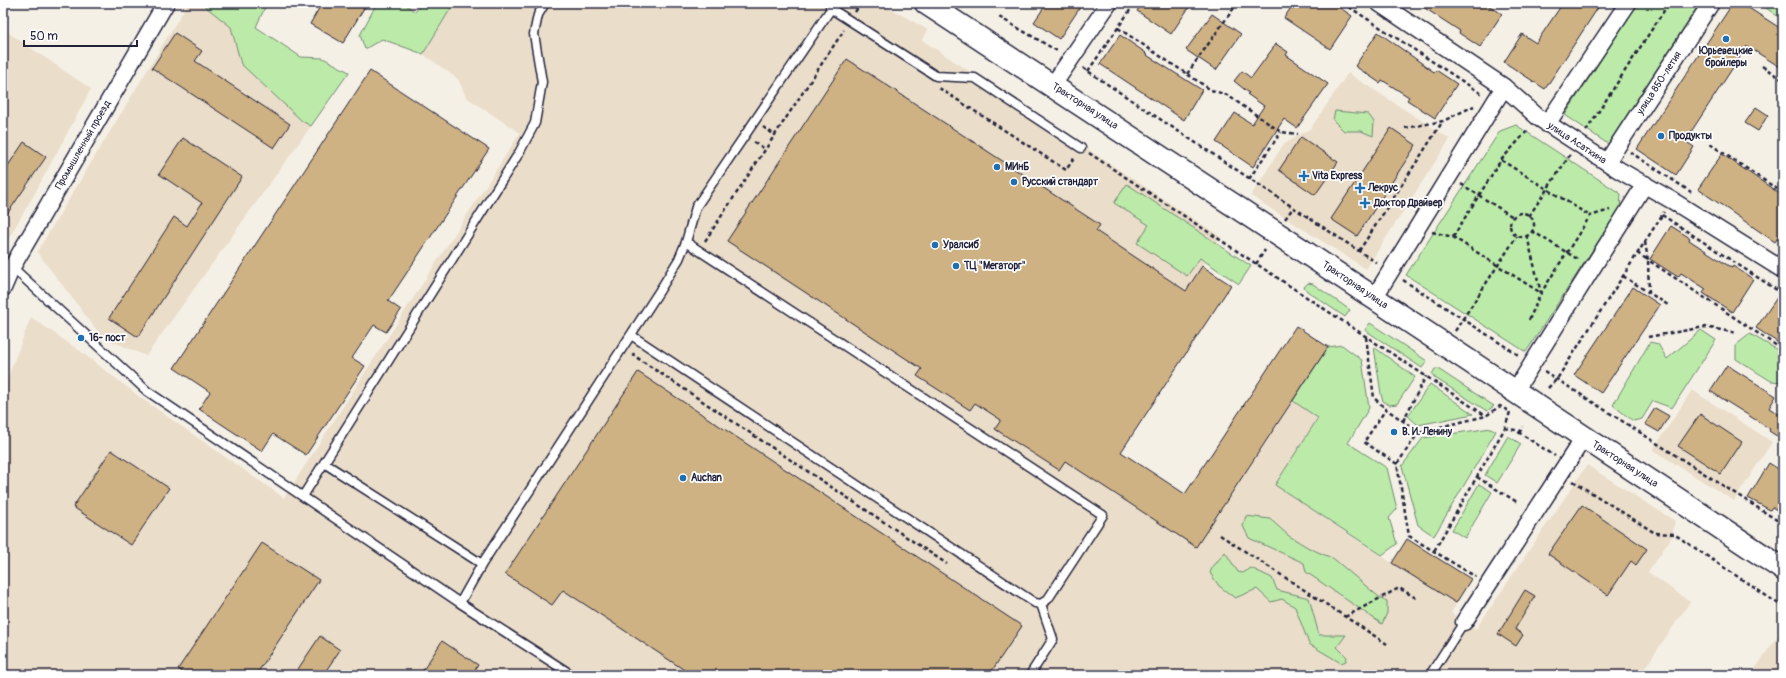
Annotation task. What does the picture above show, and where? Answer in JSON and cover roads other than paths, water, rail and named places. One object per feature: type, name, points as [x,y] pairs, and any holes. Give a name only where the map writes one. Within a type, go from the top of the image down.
[{"type":"main road","name":"Тракторная улица","points":[[926,3],[1053,85],[1783,569]]},
{"type":"street","name":"Промышленный проезд","points":[[3,288],[12,267],[166,3]]},
{"type":"street","points":[[1053,85],[1109,3]]},
{"type":"street","name":"улица Асаткина","points":[[1378,3],[1504,87],[1543,121],[1783,270]]},
{"type":"street","points":[[1543,121],[1628,3]]},
{"type":"street","name":"улица 850-летия","points":[[1607,162],[1711,3]]},
{"type":"street","points":[[1374,298],[1504,87]]},
{"type":"street","points":[[1515,391],[1645,184]]},
{"type":"street","points":[[1464,622],[1584,437]]},
{"type":"lane","points":[[303,496],[519,153],[535,123],[542,82],[534,34],[538,15],[544,3]]},
{"type":"lane","points":[[460,603],[482,564],[679,259],[686,242],[696,207],[833,6],[936,76],[975,78],[1081,148]]},
{"type":"lane","points":[[631,335],[1035,603],[1041,604],[1048,599],[1103,515],[686,242]]},
{"type":"lane","points":[[12,267],[147,391],[460,603],[572,675]]},
{"type":"lane","points":[[324,464],[482,564]]},
{"type":"lane","points":[[1030,675],[1053,640],[1041,604]]},
{"type":"lane","points":[[1430,675],[1464,622]]},
{"type":"place","name":"Юрьевецкие бройлеры","points":[[1726,39]]},
{"type":"place","name":"Продукты","points":[[1661,136]]},
{"type":"place","name":"МИнБ","points":[[997,167]]},
{"type":"place","name":"Vita Express","points":[[1304,176]]},
{"type":"place","name":"Русский стандарт","points":[[1014,182]]},
{"type":"place","name":"Лекрус","points":[[1360,188]]},
{"type":"place","name":"Доктор Драйвер","points":[[1365,203]]},
{"type":"place","name":"Уралсиб","points":[[935,245]]},
{"type":"place","name":"ТЦ \"Мегаторг\"","points":[[956,266]]},
{"type":"place","name":"16- пост","points":[[81,338]]},
{"type":"place","name":"В. И. Ленину","points":[[1394,432]]},
{"type":"place","name":"Auchan","points":[[683,478]]}]
